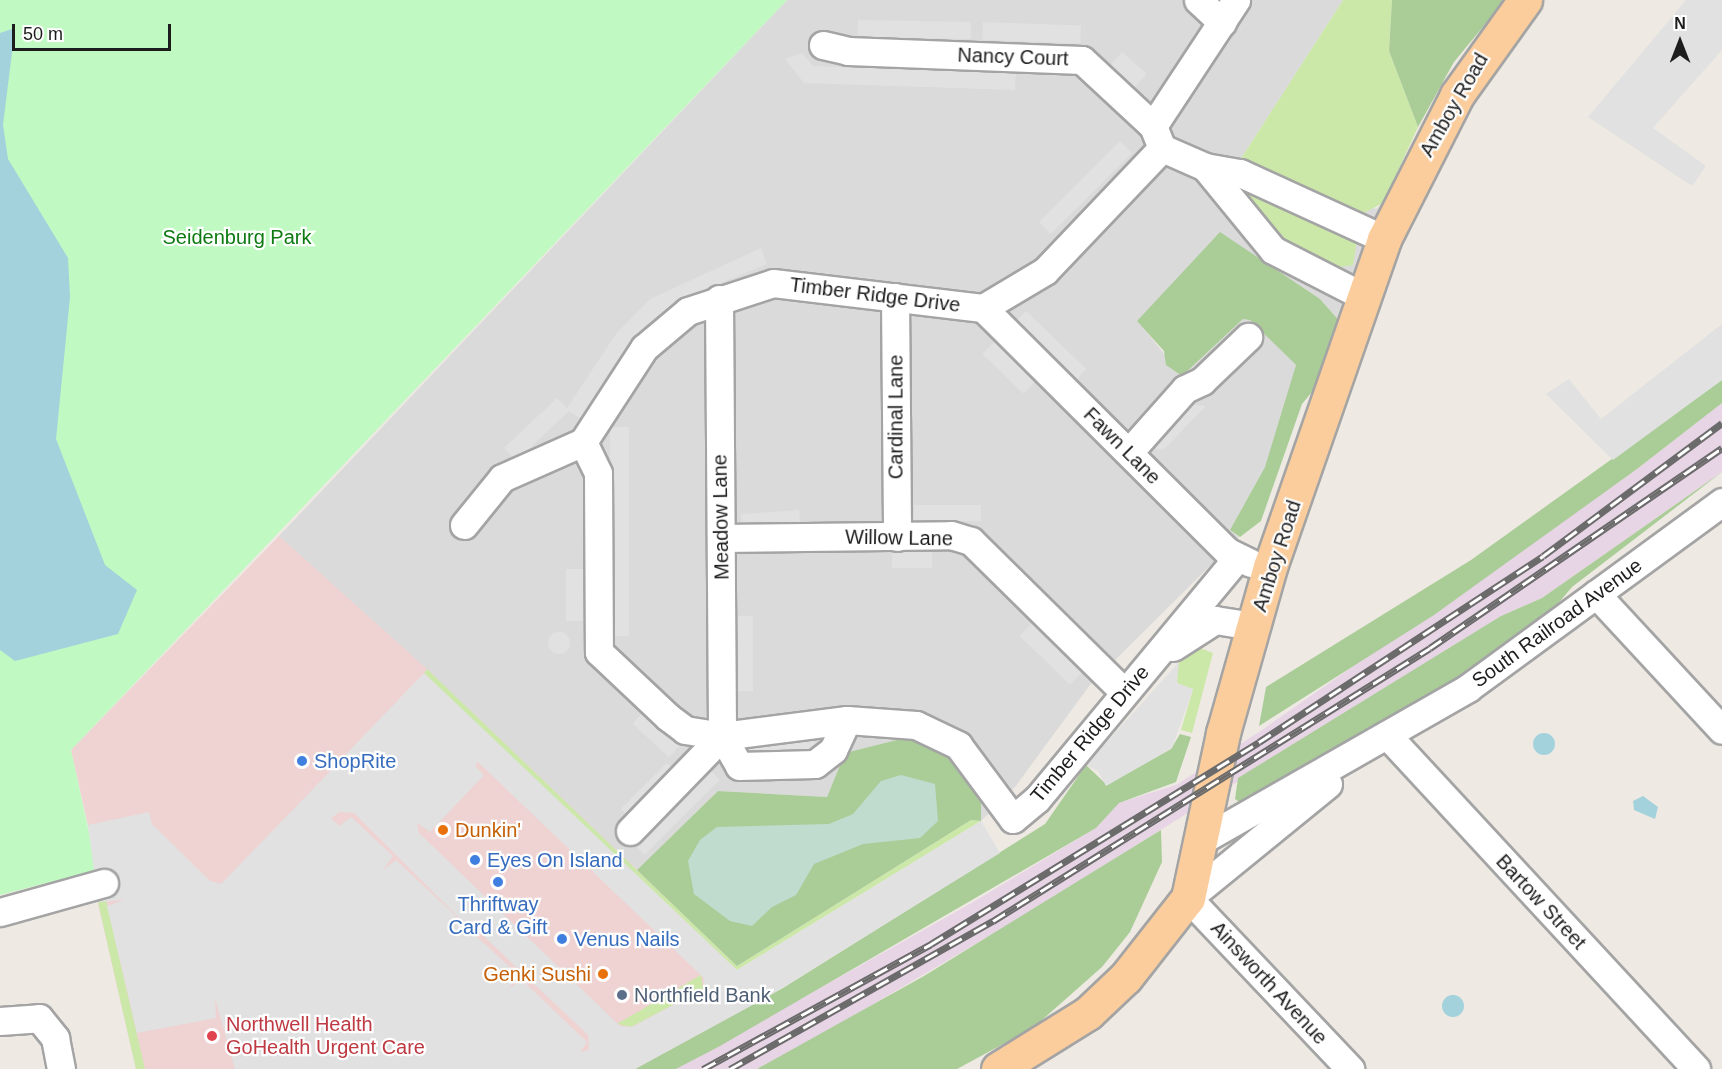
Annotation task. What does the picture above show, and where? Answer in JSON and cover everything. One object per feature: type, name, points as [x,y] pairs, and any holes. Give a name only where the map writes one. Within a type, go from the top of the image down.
[{"type":"main road","name":"Amboy Road","points":[[1008,1067],[1088,1013],[1126,977],[1188,898],[1223,733],[1270,567],[1384,238],[1457,95],[1525,0]]},
{"type":"street","points":[[1198,0],[1222,22]]},
{"type":"street","name":"Timber Ridge Drive","points":[[1236,0],[1157,137],[1045,271],[983,308],[773,282],[719,299],[661,329],[583,442],[598,473],[599,652],[685,730],[722,736],[847,720],[894,722],[940,734],[971,759],[1013,819],[1037,799],[1122,691],[1154,659],[1236,559]]},
{"type":"street","name":"Nancy Court","points":[[823,45],[848,51],[1082,60],[1157,137]]},
{"type":"street","points":[[1157,137],[1205,167],[1273,250],[1365,297]]},
{"type":"street","points":[[1205,167],[1240,173],[1384,238]]},
{"type":"street","name":"Cardinal Lane","points":[[895,297],[897,537]]},
{"type":"street","name":"Meadow Lane","points":[[719,299],[722,736]]},
{"type":"street","name":"Fawn Lane","points":[[983,308],[1236,559]]},
{"type":"street","points":[[1129,452],[1185,390],[1203,381],[1248,337]]},
{"type":"street","points":[[464,525],[502,478],[583,442]]},
{"type":"street","name":"South Railroad Avenue","points":[[1200,841],[1468,688],[1722,502]]},
{"type":"street","name":"Willow Lane","points":[[721,538],[951,536],[971,542],[1122,691]]},
{"type":"street","points":[[1236,559],[1270,567]]},
{"type":"street","points":[[1596,594],[1722,730]]},
{"type":"street","name":"Timber Ridge Drive","points":[[1154,659],[1215,620],[1254,626]]},
{"type":"street","points":[[630,831],[722,736],[739,766],[815,764],[834,750],[847,720]]},
{"type":"street","name":"South Railroad Avenue","points":[[1188,898],[1387,735]]},
{"type":"street","name":"Bartow Street","points":[[1387,735],[1696,1069]]},
{"type":"street","points":[[0,912],[104,884]]},
{"type":"street","name":"Ainsworth Avenue","points":[[1188,898],[1350,1069]]},
{"type":"street","points":[[0,1021],[39,1018],[55,1038],[61,1069]]},
{"type":"shaded area","points":[[787,0],[1343,0],[1240,160],[1376,209],[1383,203],[1342,324],[1320,299],[1137,320],[1182,376],[1243,319],[1250,319],[1296,365],[1289,401],[1265,467],[1230,530],[1239,537],[1090,685],[1015,787],[981,821],[981,803],[946,752],[845,753],[827,797],[718,791],[637,870],[279,536]]},
{"type":"shaded area","points":[[1686,0],[1722,0],[1722,50],[1653,128],[1706,166],[1692,186],[1588,117]]},
{"type":"shaded area","points":[[858,20],[971,22],[971,39],[858,37]]},
{"type":"shaded area","points":[[983,22],[1081,25],[1080,43],[982,40]]},
{"type":"shaded area","points":[[1122,52],[1147,74],[1135,87],[1110,66]]},
{"type":"shaded area","points":[[802,53],[813,66],[1016,73],[1015,90],[804,83],[785,59]]},
{"type":"shaded area","points":[[1120,141],[1132,153],[1051,234],[1039,222]]},
{"type":"shaded area","points":[[761,248],[767,264],[680,300],[645,326],[581,419],[569,411],[516,461],[504,448],[557,398],[567,408],[616,334],[650,299]]},
{"type":"shaded area","points":[[1026,311],[1086,369],[1075,382],[1014,323]]},
{"type":"shaded area","points":[[1722,324],[1722,380],[1613,460],[1546,394],[1569,379],[1601,419]]},
{"type":"shaded area","points":[[995,341],[1036,381],[1023,394],[982,354]]},
{"type":"shaded area","points":[[1722,403],[1722,472],[1542,598],[1501,616],[1035,909],[797,1049],[757,1069],[676,1069],[975,901],[1096,828],[1118,803],[1176,785],[1259,732],[1637,469]]},
{"type":"shaded area","points":[[1186,404],[1206,406],[1164,449],[1145,448]]},
{"type":"shaded area","points":[[610,427],[629,427],[629,636],[610,636]]},
{"type":"shaded area","points":[[914,505],[981,505],[981,521],[914,521]]},
{"type":"shaded area","points":[[799,510],[800,526],[742,530],[741,514]]},
{"type":"shaded area","points":[[279,536],[427,669],[769,996],[635,1069],[136,1069],[91,873],[97,865],[71,750]]},
{"type":"shaded area","points":[[892,551],[932,551],[932,568],[892,568]]},
{"type":"shaded area","points":[[566,569],[584,569],[584,621],[566,621]]},
{"type":"shaded area","points":[[734,616],[753,616],[753,691],[734,691]]},
{"type":"shaded area","points":[[1032,623],[1082,672],[1070,685],[1019,636]]},
{"type":"shaded area","points":[[559,632],[567,635],[570,643],[567,651],[559,654],[551,651],[548,643],[551,635]]},
{"type":"shaded area","points":[[1179,662],[1177,683],[1193,689],[1172,748],[1106,786],[1098,771],[1086,765]]},
{"type":"shaded area","points":[[424,673],[737,970],[981,821],[1000,853],[769,996],[635,1069],[235,1069],[215,998],[216,1018],[137,1033],[107,906],[124,900],[98,902],[88,825],[149,812],[152,824],[210,881],[221,884],[341,760],[355,768],[346,754]],"holes":[[[478,762],[704,978],[703,989],[632,1027],[620,1026],[419,833],[417,823],[430,832],[484,775],[475,766]],[[340,812],[354,813],[466,925],[459,919],[446,930],[456,916],[396,860],[383,870],[393,856],[351,817],[339,826],[331,818]],[[472,925],[588,1035],[589,1050],[580,1052],[587,1042],[522,980],[508,989],[519,976],[470,930]]]},
{"type":"shaded area","points":[[644,711],[681,745],[669,758],[632,723]]},
{"type":"shaded area","points":[[813,731],[816,748],[747,760],[744,743]]},
{"type":"shaded area","points":[[667,763],[673,769],[627,815],[621,809]]},
{"type":"shaded area","points":[[707,767],[720,780],[645,855],[632,842]]},
{"type":"green space","name":"Seidenburg Park","points":[[0,0],[787,0],[71,750],[97,870],[0,895]]},
{"type":"green space","points":[[1343,0],[1392,0],[1389,51],[1418,127],[1383,203],[1360,215],[1240,160]]},
{"type":"green space","points":[[1392,0],[1505,0],[1454,62],[1418,127],[1389,51]]},
{"type":"green space","points":[[1232,183],[1357,240],[1353,265],[1334,268],[1269,235]]},
{"type":"green space","points":[[1220,232],[1320,299],[1342,324],[1316,387],[1302,404],[1261,521],[1240,537],[1230,530],[1265,467],[1296,365],[1250,320],[1243,319],[1182,376],[1166,365],[1164,351],[1137,321]]},
{"type":"green space","points":[[1722,380],[1722,403],[1637,469],[1434,615],[1259,726],[1266,687],[1471,560]]},
{"type":"green space","points":[[1722,472],[1572,587],[1534,632],[1245,806],[1235,799],[1238,778],[1501,616],[1542,598]]},
{"type":"green space","points":[[1200,648],[1213,653],[1192,733],[1181,730],[1193,689],[1178,684],[1175,676],[1179,662]]},
{"type":"green space","points":[[427,669],[737,966],[971,820],[981,821],[737,970],[494,742],[424,673]]},
{"type":"green space","points":[[1180,734],[1191,737],[1176,782],[1119,803],[1096,828],[720,1046],[676,1069],[635,1069],[783,988],[1045,824],[1086,765],[1107,785],[1171,749]]},
{"type":"green space","points":[[913,736],[946,752],[981,803],[981,821],[971,820],[737,966],[637,870],[718,791],[827,797],[845,753]]},
{"type":"green space","points":[[901,775],[935,784],[938,821],[920,838],[863,844],[814,864],[796,895],[772,907],[752,926],[730,921],[694,894],[688,861],[700,840],[717,827],[829,824],[853,814],[881,781]]},
{"type":"green space","points":[[1161,830],[1162,862],[1130,932],[1102,967],[1033,1028],[957,1069],[757,1069],[924,976]]},
{"type":"green space","points":[[106,900],[145,1069],[136,1069],[98,902]]},
{"type":"green space","points":[[701,975],[703,989],[631,1027],[617,1024]]},
{"type":"water","points":[[15,28],[3,125],[8,159],[68,258],[70,297],[56,439],[105,565],[137,590],[118,634],[15,661],[0,650],[0,33]]},
{"type":"water","points":[[1540,733],[1548,733],[1555,740],[1555,748],[1548,755],[1540,755],[1533,748],[1533,740]]},
{"type":"water","points":[[1643,796],[1658,807],[1655,819],[1634,810],[1633,801]]},
{"type":"water","points":[[1453,995],[1461,998],[1464,1006],[1461,1014],[1453,1017],[1445,1014],[1442,1006],[1445,998]]},
{"type":"railway","points":[[703,1069],[931,944],[1259,742],[1543,556],[1722,423]]},
{"type":"railway","points":[[730,1069],[993,921],[1430,648],[1722,448]]},
{"type":"place","name":"ShopRite","points":[[302,761]]},
{"type":"place","name":"Dunkin'","points":[[443,830]]},
{"type":"place","name":"Eyes On Island","points":[[475,860]]},
{"type":"place","name":"Thriftway Card & Gift","points":[[498,882]]},
{"type":"place","name":"Venus Nails","points":[[562,939]]},
{"type":"place","name":"Genki Sushi","points":[[603,974]]},
{"type":"place","name":"Northfield Bank","points":[[622,995]]},
{"type":"place","name":"Northwell Health GoHealth Urgent Care","points":[[212,1036]]}]
